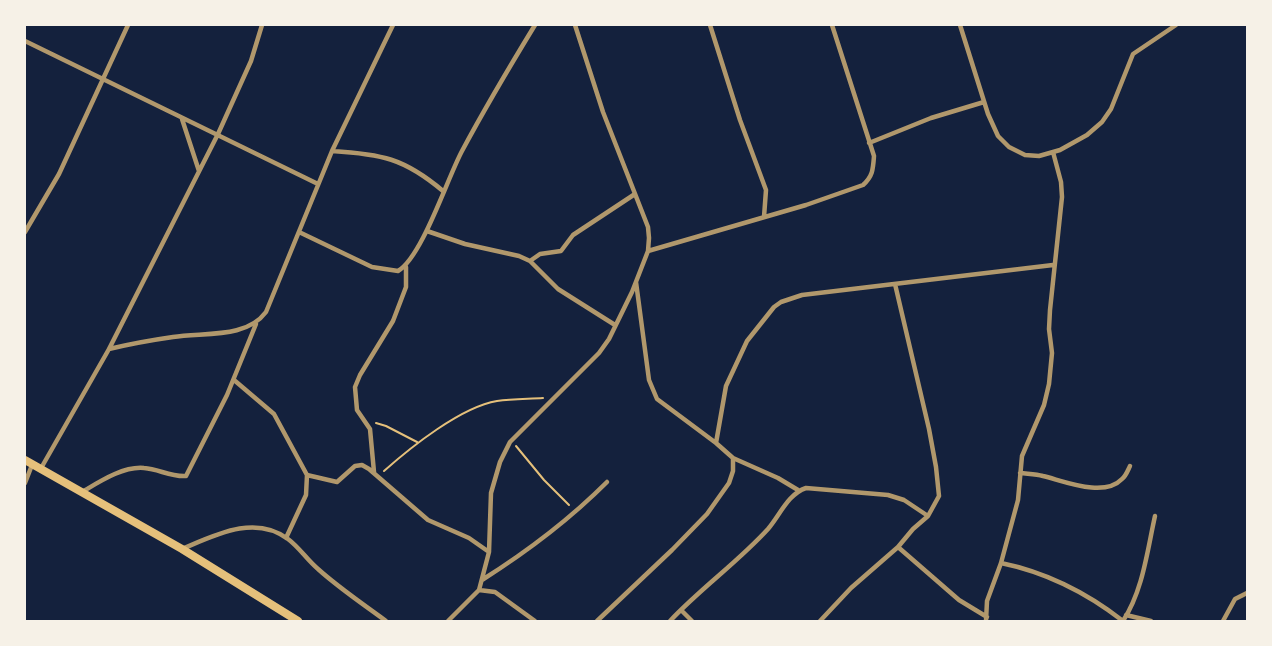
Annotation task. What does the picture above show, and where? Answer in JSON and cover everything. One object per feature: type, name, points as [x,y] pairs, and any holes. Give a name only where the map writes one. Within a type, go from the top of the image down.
[{"type":"highway","points":[[29,463],[182,549],[298,621]]},
{"type":"street","points":[[25,232],[59,174],[102,77],[128,25]]},
{"type":"street","points":[[40,470],[109,350],[218,134],[251,61],[262,25]]},
{"type":"street","points":[[81,492],[104,480],[136,468],[144,468],[177,477],[186,476],[234,380],[256,324],[266,312],[332,151],[393,25]]},
{"type":"street","points":[[374,472],[370,429],[357,410],[355,387],[360,374],[393,321],[406,287],[406,267],[427,231],[462,150],[536,25]]},
{"type":"street","points":[[448,621],[479,590],[489,552],[491,494],[500,462],[510,442],[599,352],[609,339],[636,282],[648,251],[648,226],[603,112],[575,25]]},
{"type":"street","points":[[710,25],[740,120],[766,190],[764,217]]},
{"type":"street","points":[[648,251],[764,217],[863,185],[873,174],[874,156],[832,25]]},
{"type":"street","points":[[960,25],[984,102],[998,136],[1009,147],[1025,155],[1039,156],[1052,152],[1087,135],[1102,122],[1133,54],[1176,25]]},
{"type":"street","points":[[25,41],[318,184]]},
{"type":"street","points":[[869,143],[932,118],[984,102]]},
{"type":"street","points":[[182,119],[199,171]]},
{"type":"street","points":[[332,151],[387,157],[406,164],[443,191]]},
{"type":"street","points":[[986,619],[987,601],[1001,563],[1018,500],[1022,456],[1044,405],[1049,384],[1052,353],[1049,328],[1053,265],[1062,197],[1061,182],[1052,152]]},
{"type":"street","points":[[530,261],[540,254],[561,251],[573,235],[634,194]]},
{"type":"street","points":[[427,231],[465,244],[519,256],[530,261],[558,289],[615,325]]},
{"type":"street","points":[[299,232],[372,267],[398,271],[406,267]]},
{"type":"street","points":[[716,443],[726,386],[737,360],[747,341],[774,307],[781,302],[802,295],[1053,265]]},
{"type":"street","points":[[636,282],[651,390],[657,400],[716,443],[733,458],[778,478],[798,490]]},
{"type":"street","points":[[820,621],[851,588],[898,547],[912,529],[928,516],[939,496],[936,466],[895,284]]},
{"type":"street","points":[[109,350],[174,336],[236,331],[256,324]]},
{"type":"street","points":[[234,380],[274,414],[307,475],[306,495],[286,538]]},
{"type":"street","points":[[597,621],[707,514],[729,484],[733,471],[733,458]]},
{"type":"street","points":[[25,483],[29,463]]},
{"type":"street","points":[[307,475],[333,483],[342,479],[354,466],[362,465],[379,476],[428,520],[469,538],[489,552]]},
{"type":"street","points":[[1020,473],[1042,476],[1085,487],[1095,487],[1115,484],[1122,480],[1130,466]]},
{"type":"street","points":[[482,580],[525,553],[577,512],[607,482]]},
{"type":"street","points":[[670,621],[732,566],[768,528],[798,490],[806,488],[888,495],[904,500],[928,516]]},
{"type":"street","points":[[1001,563],[1025,568],[1057,581],[1083,595],[1123,621],[1133,606],[1140,585],[1155,516]]},
{"type":"street","points":[[182,549],[219,534],[242,528],[263,527],[286,538],[331,580],[386,621]]},
{"type":"street","points":[[898,547],[959,600],[986,619]]},
{"type":"street","points":[[479,590],[496,592],[534,621]]},
{"type":"street","points":[[1223,621],[1235,599],[1247,593]]},
{"type":"street","points":[[681,610],[692,621]]},
{"type":"street","points":[[1126,615],[1152,621]]},
{"type":"path","points":[[379,476],[417,442],[470,412],[496,402],[553,398]]},
{"type":"path","points":[[366,422],[386,426],[417,442]]},
{"type":"path","points":[[510,442],[527,457],[544,480],[577,512]]}]
